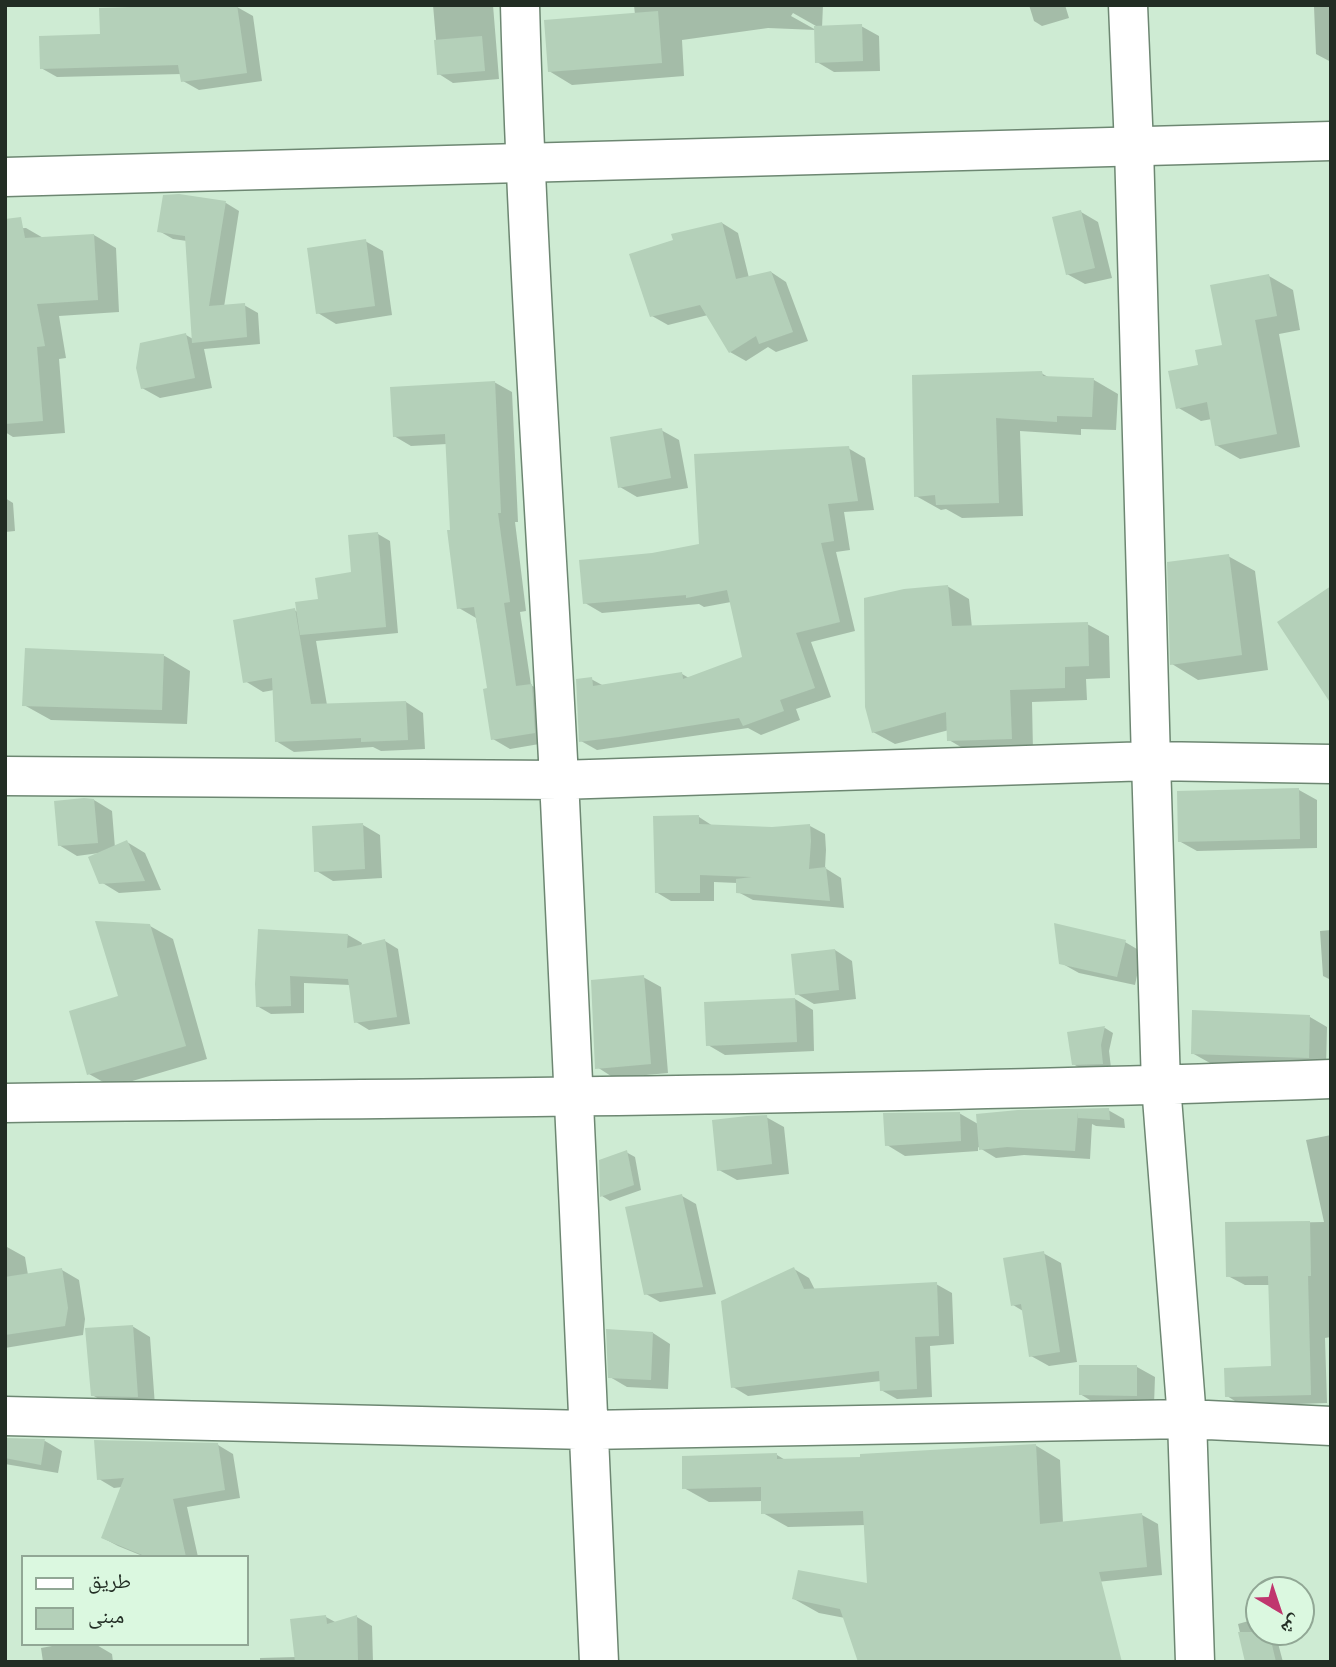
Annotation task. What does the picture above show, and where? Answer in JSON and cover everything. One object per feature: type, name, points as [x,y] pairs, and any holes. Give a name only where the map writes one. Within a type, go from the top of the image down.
[{"type":"main road","points":[[520,5],[524,163],[575,1097],[598,1662]]},
{"type":"main road","points":[[1128,5],[1161,1085],[1187,1419],[1195,1662]]},
{"type":"main road","points":[[5,177],[1331,141]]},
{"type":"main road","points":[[5,776],[559,780],[1150,761],[1331,764]]},
{"type":"main road","points":[[5,1103],[575,1097],[1331,1079]]},
{"type":"main road","points":[[5,1416],[587,1430],[1187,1419],[1331,1426]]},
{"type":"building","points":[[237,5],[247,73],[181,82],[178,65],[40,69],[39,36],[100,34],[99,8]]},
{"type":"building","points":[[658,11],[662,63],[548,72],[544,20]]},
{"type":"building","points":[[862,24],[863,61],[815,63],[814,26]]},
{"type":"building","points":[[482,36],[485,71],[437,75],[434,40]]},
{"type":"building","points":[[179,194],[226,201],[209,306],[245,303],[247,337],[192,343],[185,236],[157,232],[163,195]]},
{"type":"building","points":[[1081,210],[1095,268],[1066,275],[1052,217]]},
{"type":"building","points":[[21,217],[25,238],[94,234],[98,300],[37,304],[45,346],[37,347],[43,421],[5,424],[5,219]]},
{"type":"building","points":[[722,222],[736,279],[771,271],[793,332],[759,344],[756,336],[729,353],[700,305],[650,317],[629,254],[673,240],[671,234]]},
{"type":"building","points":[[366,239],[375,306],[316,314],[307,248]]},
{"type":"building","points":[[1269,274],[1277,316],[1255,320],[1277,434],[1215,446],[1207,402],[1176,409],[1168,371],[1198,365],[1195,350],[1222,345],[1210,285]]},
{"type":"building","points":[[186,333],[195,378],[141,389],[136,368],[140,343]]},
{"type":"building","points":[[1042,371],[1043,376],[1094,378],[1092,417],[1057,416],[1057,422],[996,418],[999,503],[936,505],[935,495],[914,497],[912,375]]},
{"type":"building","points":[[495,381],[501,513],[498,513],[510,602],[504,603],[516,686],[532,684],[535,733],[491,740],[483,689],[487,688],[474,607],[457,609],[447,530],[450,530],[445,434],[393,437],[390,387]]},
{"type":"building","points":[[662,428],[671,478],[618,488],[610,437]]},
{"type":"building","points":[[849,446],[858,501],[828,504],[834,541],[821,543],[840,622],[796,633],[815,688],[780,700],[784,711],[743,726],[739,718],[579,742],[576,679],[592,677],[593,686],[682,672],[683,679],[742,657],[727,590],[686,598],[686,595],[583,604],[579,560],[652,553],[699,544],[694,454]]},
{"type":"building","points":[[378,532],[386,627],[300,635],[295,602],[318,599],[315,578],[351,572],[348,535]]},
{"type":"building","points":[[1229,554],[1242,655],[1170,665],[1167,562]]},
{"type":"building","points":[[948,585],[952,626],[1088,622],[1089,666],[1065,667],[1065,688],[1010,690],[1012,739],[947,741],[946,712],[872,733],[865,707],[864,598],[904,589]]},
{"type":"building","points":[[1331,586],[1331,704],[1277,622]]},
{"type":"building","points":[[295,608],[311,704],[406,701],[408,740],[361,742],[361,738],[275,742],[272,678],[243,683],[233,620]]},
{"type":"building","points":[[25,648],[164,654],[162,710],[22,706]]},
{"type":"building","points":[[1299,788],[1300,839],[1178,842],[1177,791]]},
{"type":"building","points":[[94,799],[98,843],[58,846],[54,801]]},
{"type":"building","points":[[699,815],[699,824],[772,827],[810,824],[809,869],[826,867],[830,901],[736,893],[736,879],[752,877],[700,875],[700,893],[655,893],[653,816]]},
{"type":"building","points":[[363,823],[365,869],[314,872],[312,826]]},
{"type":"building","points":[[127,840],[145,881],[99,884],[88,857]]},
{"type":"building","points":[[95,921],[150,924],[186,1046],[87,1075],[69,1011],[118,996]]},
{"type":"building","points":[[1054,923],[1126,940],[1117,977],[1059,964]]},
{"type":"building","points":[[258,929],[348,934],[347,948],[385,939],[397,1017],[354,1023],[348,979],[290,976],[291,1006],[256,1007]]},
{"type":"building","points":[[835,949],[839,990],[795,995],[791,954]]},
{"type":"building","points":[[644,975],[651,1064],[595,1069],[591,980]]},
{"type":"building","points":[[795,998],[797,1042],[706,1046],[704,1002]]},
{"type":"building","points":[[1192,1010],[1310,1015],[1309,1058],[1191,1054]]},
{"type":"building","points":[[1105,1026],[1101,1045],[1103,1064],[1072,1065],[1067,1032]]},
{"type":"building","points":[[1109,1108],[1110,1120],[1078,1118],[1078,1112],[1075,1151],[1007,1147],[979,1150],[976,1114],[1018,1110]]},
{"type":"building","points":[[960,1112],[961,1141],[885,1146],[883,1113]]},
{"type":"building","points":[[767,1115],[772,1164],[717,1171],[712,1120]]},
{"type":"building","points":[[627,1150],[634,1185],[600,1197],[599,1160]]},
{"type":"building","points":[[682,1194],[703,1287],[644,1295],[625,1207]]},
{"type":"building","points":[[1310,1221],[1311,1276],[1308,1276],[1311,1395],[1225,1397],[1224,1368],[1271,1366],[1268,1276],[1226,1277],[1225,1222]]},
{"type":"building","points":[[1044,1251],[1060,1352],[1029,1357],[1021,1304],[1011,1306],[1003,1258]]},
{"type":"building","points":[[794,1267],[804,1289],[937,1282],[939,1336],[915,1337],[917,1389],[880,1391],[879,1371],[731,1388],[721,1301]]},
{"type":"building","points":[[62,1268],[68,1308],[65,1326],[5,1335],[5,1277]]},
{"type":"building","points":[[133,1325],[138,1397],[91,1396],[85,1328]]},
{"type":"building","points":[[606,1329],[653,1332],[651,1380],[608,1378]]},
{"type":"building","points":[[1079,1365],[1137,1365],[1137,1396],[1079,1395]]},
{"type":"building","points":[[5,1438],[45,1439],[41,1465],[5,1458]]},
{"type":"building","points":[[94,1440],[218,1443],[225,1490],[173,1499],[186,1555],[142,1555],[101,1538],[124,1478],[97,1480]]},
{"type":"building","points":[[1036,1444],[1040,1524],[1142,1513],[1147,1567],[1099,1572],[1122,1662],[858,1662],[840,1609],[792,1599],[798,1570],[867,1583],[863,1511],[761,1514],[761,1487],[682,1489],[682,1456],[777,1453],[777,1459],[860,1457],[860,1454]]},
{"type":"building","points":[[326,1615],[327,1624],[357,1615],[358,1662],[295,1662],[290,1619]]},
{"type":"building","points":[[1238,1632],[1245,1632],[1245,1646],[1272,1646],[1276,1662],[1245,1662]]}]
